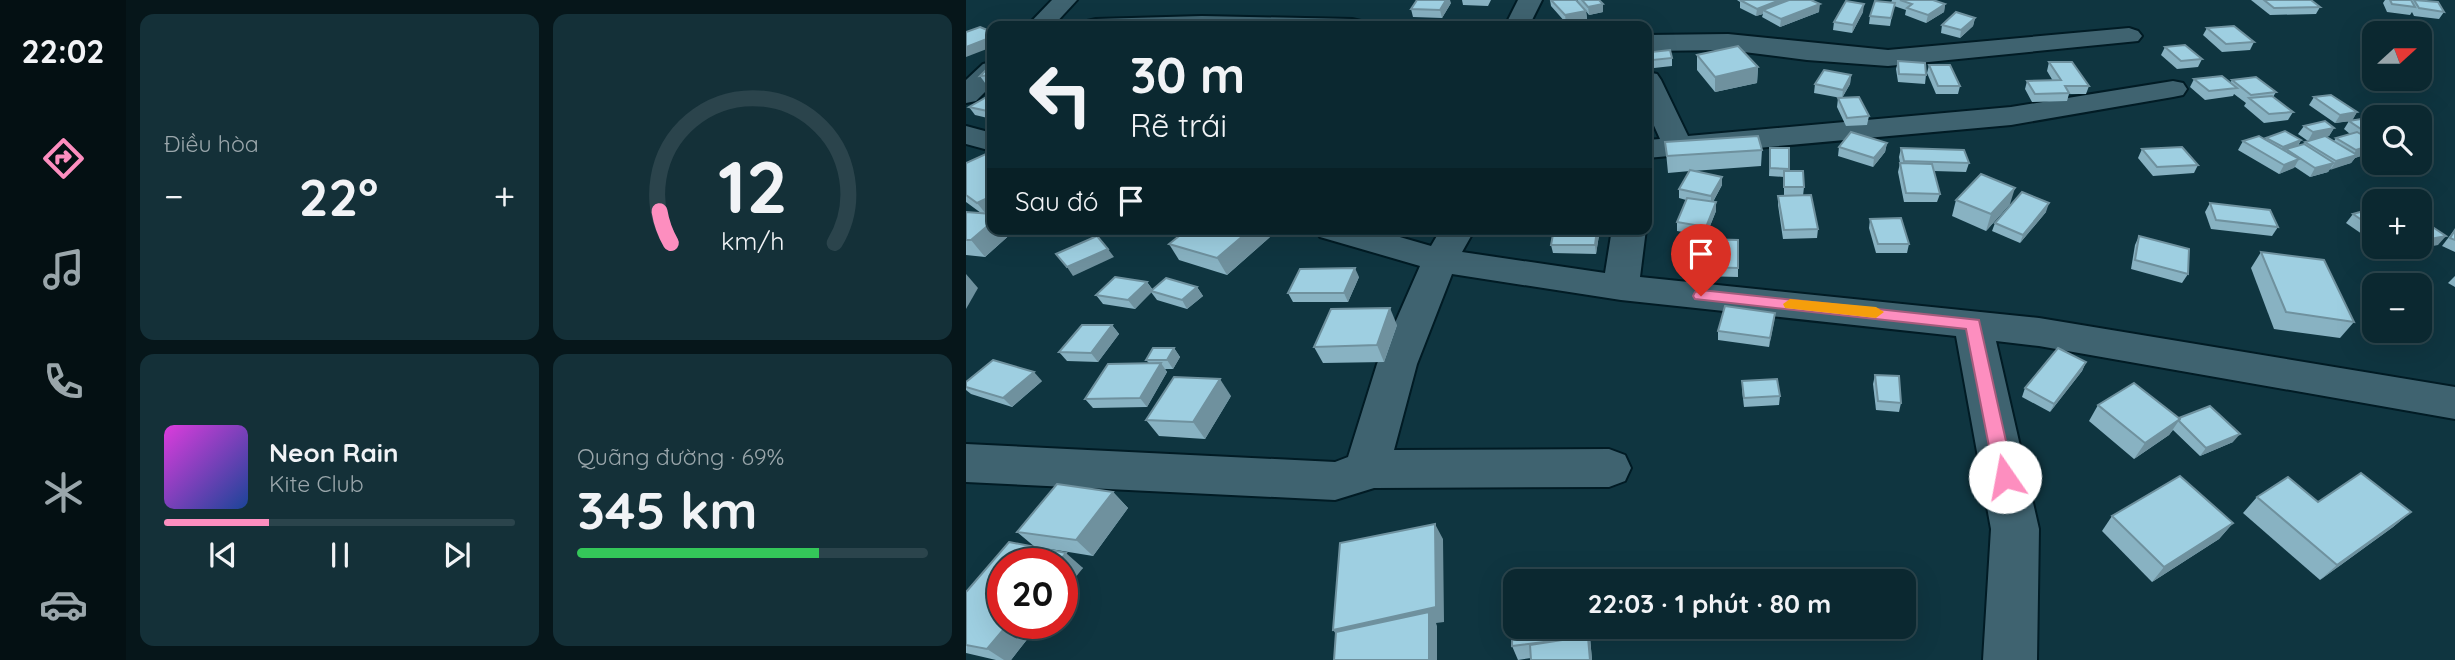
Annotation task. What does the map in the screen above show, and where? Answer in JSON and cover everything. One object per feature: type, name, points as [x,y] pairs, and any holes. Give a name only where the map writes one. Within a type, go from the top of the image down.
[{"type":"street","points":[[1044,21],[1065,0]]},
{"type":"street","points":[[1520,21],[1530,0]]},
{"type":"street","points":[[1652,43],[1728,42],[1888,58],[2129,36]]},
{"type":"street","points":[[966,95],[987,75]]},
{"type":"street","points":[[1652,149],[2001,117],[2173,89]]},
{"type":"street","points":[[1652,91],[1678,146]]},
{"type":"street","points":[[966,135],[987,141]]},
{"type":"street","points":[[1379,235],[1449,244],[1621,288],[2039,332],[2455,403]]},
{"type":"street","points":[[1621,288],[1628,235]]},
{"type":"street","points":[[1367,470],[1397,364],[1449,244]]},
{"type":"street","points":[[1973,324],[2015,529],[2010,660]]},
{"type":"street","points":[[966,463],[1335,481],[1354,477],[1367,470],[1609,468]]},
{"type":"building","points":[[1417,0],[1446,0],[1440,10],[1411,9]]},
{"type":"building","points":[[1551,0],[1576,0],[1586,11],[1565,15]]},
{"type":"building","points":[[1582,0],[1599,0],[1603,4],[1588,7]]},
{"type":"building","points":[[1740,0],[1780,0],[1757,9]]},
{"type":"building","points":[[1789,0],[1811,0],[1820,4],[1781,19],[1763,10]]},
{"type":"building","points":[[1900,0],[1933,0],[1945,4],[1928,15],[1907,8],[1912,4]]},
{"type":"building","points":[[2264,0],[2311,0],[2320,7],[2274,8]]},
{"type":"building","points":[[2390,0],[2411,0],[2415,7],[2392,4]]},
{"type":"building","points":[[2414,0],[2438,2],[2444,12],[2419,8]]},
{"type":"building","points":[[1846,1],[1864,4],[1853,25],[1834,22]]},
{"type":"building","points":[[1875,1],[1895,3],[1891,18],[1870,16]]},
{"type":"building","points":[[1956,12],[1975,18],[1961,30],[1942,25]]},
{"type":"building","points":[[2234,26],[2254,42],[2226,44],[2207,28]]},
{"type":"building","points":[[980,27],[987,30],[987,39],[966,47],[966,32]]},
{"type":"building","points":[[2185,45],[2202,59],[2181,61],[2165,47]]},
{"type":"building","points":[[1738,46],[1758,67],[1715,77],[1697,55]]},
{"type":"building","points":[[1670,50],[1672,58],[1653,60],[1652,52]]},
{"type":"building","points":[[1898,61],[1925,63],[1926,75],[1899,74]]},
{"type":"building","points":[[2049,62],[2072,62],[2089,86],[2065,86],[2069,93],[2035,94],[2027,81],[2061,80]]},
{"type":"building","points":[[1929,65],[1950,65],[1960,86],[1938,86]]},
{"type":"building","points":[[1824,70],[1851,75],[1843,90],[1815,84]]},
{"type":"building","points":[[2222,76],[2237,88],[2209,91],[2194,79]]},
{"type":"building","points":[[2256,77],[2276,92],[2251,95],[2232,80]]},
{"type":"building","points":[[2331,95],[2357,112],[2340,115],[2314,97]]},
{"type":"building","points":[[2272,96],[2293,112],[2269,114],[2249,98]]},
{"type":"building","points":[[987,97],[987,111],[969,107]]},
{"type":"building","points":[[1859,97],[1869,116],[1847,118],[1838,98]]},
{"type":"building","points":[[2362,119],[2362,130],[2349,121]]},
{"type":"building","points":[[2325,121],[2334,128],[2313,132],[2304,126]]},
{"type":"building","points":[[2285,131],[2301,140],[2283,147],[2266,138]]},
{"type":"building","points":[[1851,132],[1887,143],[1874,158],[1839,147]]},
{"type":"building","points":[[2357,132],[2362,135],[2362,148],[2356,150],[2336,138]]},
{"type":"building","points":[[1758,136],[1762,150],[1667,156],[1665,142]]},
{"type":"building","points":[[2259,136],[2299,159],[2284,165],[2243,141]]},
{"type":"building","points":[[2325,136],[2357,155],[2336,161],[2305,142]]},
{"type":"building","points":[[2304,144],[2334,163],[2315,168],[2286,149]]},
{"type":"building","points":[[2182,147],[2198,165],[2157,167],[2142,149]]},
{"type":"building","points":[[1770,148],[1789,148],[1789,169],[1770,168]]},
{"type":"building","points":[[1901,148],[1964,150],[1969,163],[1904,161]]},
{"type":"building","points":[[987,153],[987,198],[977,203],[966,195],[966,163]]},
{"type":"building","points":[[1900,163],[1932,164],[1940,194],[1906,193]]},
{"type":"building","points":[[1690,170],[1722,177],[1711,196],[1679,189]]},
{"type":"building","points":[[1784,171],[1803,171],[1804,187],[1784,187]]},
{"type":"building","points":[[1981,174],[2015,188],[1991,214],[1956,200]]},
{"type":"building","points":[[2022,192],[2049,203],[2023,235],[1995,223]]},
{"type":"building","points":[[1811,195],[1818,229],[1784,230],[1778,196]]},
{"type":"building","points":[[1687,198],[1716,202],[1706,227],[1677,222]]},
{"type":"building","points":[[2210,203],[2270,210],[2278,227],[2216,220]]},
{"type":"building","points":[[2362,211],[2362,220],[2353,214]]},
{"type":"building","points":[[966,212],[987,214],[987,226],[971,240],[966,240]]},
{"type":"building","points":[[1901,218],[1909,244],[1878,244],[1870,219]]},
{"type":"building","points":[[2432,227],[2446,236],[2432,239]]},
{"type":"building","points":[[1180,235],[1244,235],[1217,258],[1169,244]]},
{"type":"building","points":[[1553,235],[1596,235],[1595,245],[1551,245]]},
{"type":"building","points":[[1097,236],[1108,249],[1067,267],[1056,254]]},
{"type":"building","points":[[2139,236],[2189,249],[2188,274],[2135,260]]},
{"type":"building","points":[[1703,239],[1738,240],[1738,268],[1702,267]]},
{"type":"building","points":[[2261,252],[2324,260],[2354,322],[2286,312]]},
{"type":"building","points":[[1355,268],[1344,293],[1288,293],[1300,269]]},
{"type":"building","points":[[1115,277],[1147,282],[1128,300],[1096,295]]},
{"type":"building","points":[[1166,278],[1197,287],[1182,300],[1151,291]]},
{"type":"building","points":[[1725,306],[1775,313],[1770,338],[1718,331]]},
{"type":"building","points":[[1390,308],[1377,345],[1314,347],[1331,309]]},
{"type":"building","points":[[1082,325],[1112,325],[1091,353],[1059,352]]},
{"type":"building","points":[[1153,348],[1174,348],[1167,360],[1146,360]]},
{"type":"building","points":[[2058,348],[2086,362],[2054,404],[2025,388]]},
{"type":"building","points":[[993,360],[1034,372],[1003,398],[966,387],[966,382]]},
{"type":"building","points":[[1161,363],[1140,398],[1085,399],[1108,364]]},
{"type":"building","points":[[1875,375],[1899,376],[1901,403],[1878,401]]},
{"type":"building","points":[[1174,377],[1220,379],[1193,422],[1146,420]]},
{"type":"building","points":[[1777,379],[1780,396],[1744,398],[1742,381]]},
{"type":"building","points":[[2134,383],[2180,419],[2145,443],[2098,405]]},
{"type":"building","points":[[2210,406],[2240,434],[2206,448],[2179,418]]},
{"type":"building","points":[[2361,473],[2411,512],[2337,565],[2257,497],[2288,477],[2318,502]]},
{"type":"building","points":[[2180,476],[2233,523],[2164,567],[2112,516]]},
{"type":"building","points":[[1057,484],[1113,492],[1076,540],[1017,532]]},
{"type":"building","points":[[1435,524],[1436,607],[1333,630],[1340,543]]},
{"type":"building","points":[[1009,542],[1040,548],[1004,548]]},
{"type":"building","points":[[987,568],[987,639],[995,639],[987,649],[966,645],[966,592]]},
{"type":"building","points":[[1429,612],[1429,660],[1334,660],[1336,632]]},
{"type":"building","points":[[1512,639],[1567,639],[1512,646]]},
{"type":"building","points":[[1588,639],[1590,660],[1531,660],[1530,645]]},
{"type":"slow traffic","points":[[1790,304],[1876,312]]},
{"type":"route","points":[[1701,296],[1860,310],[1973,324],[2005,477]]}]
